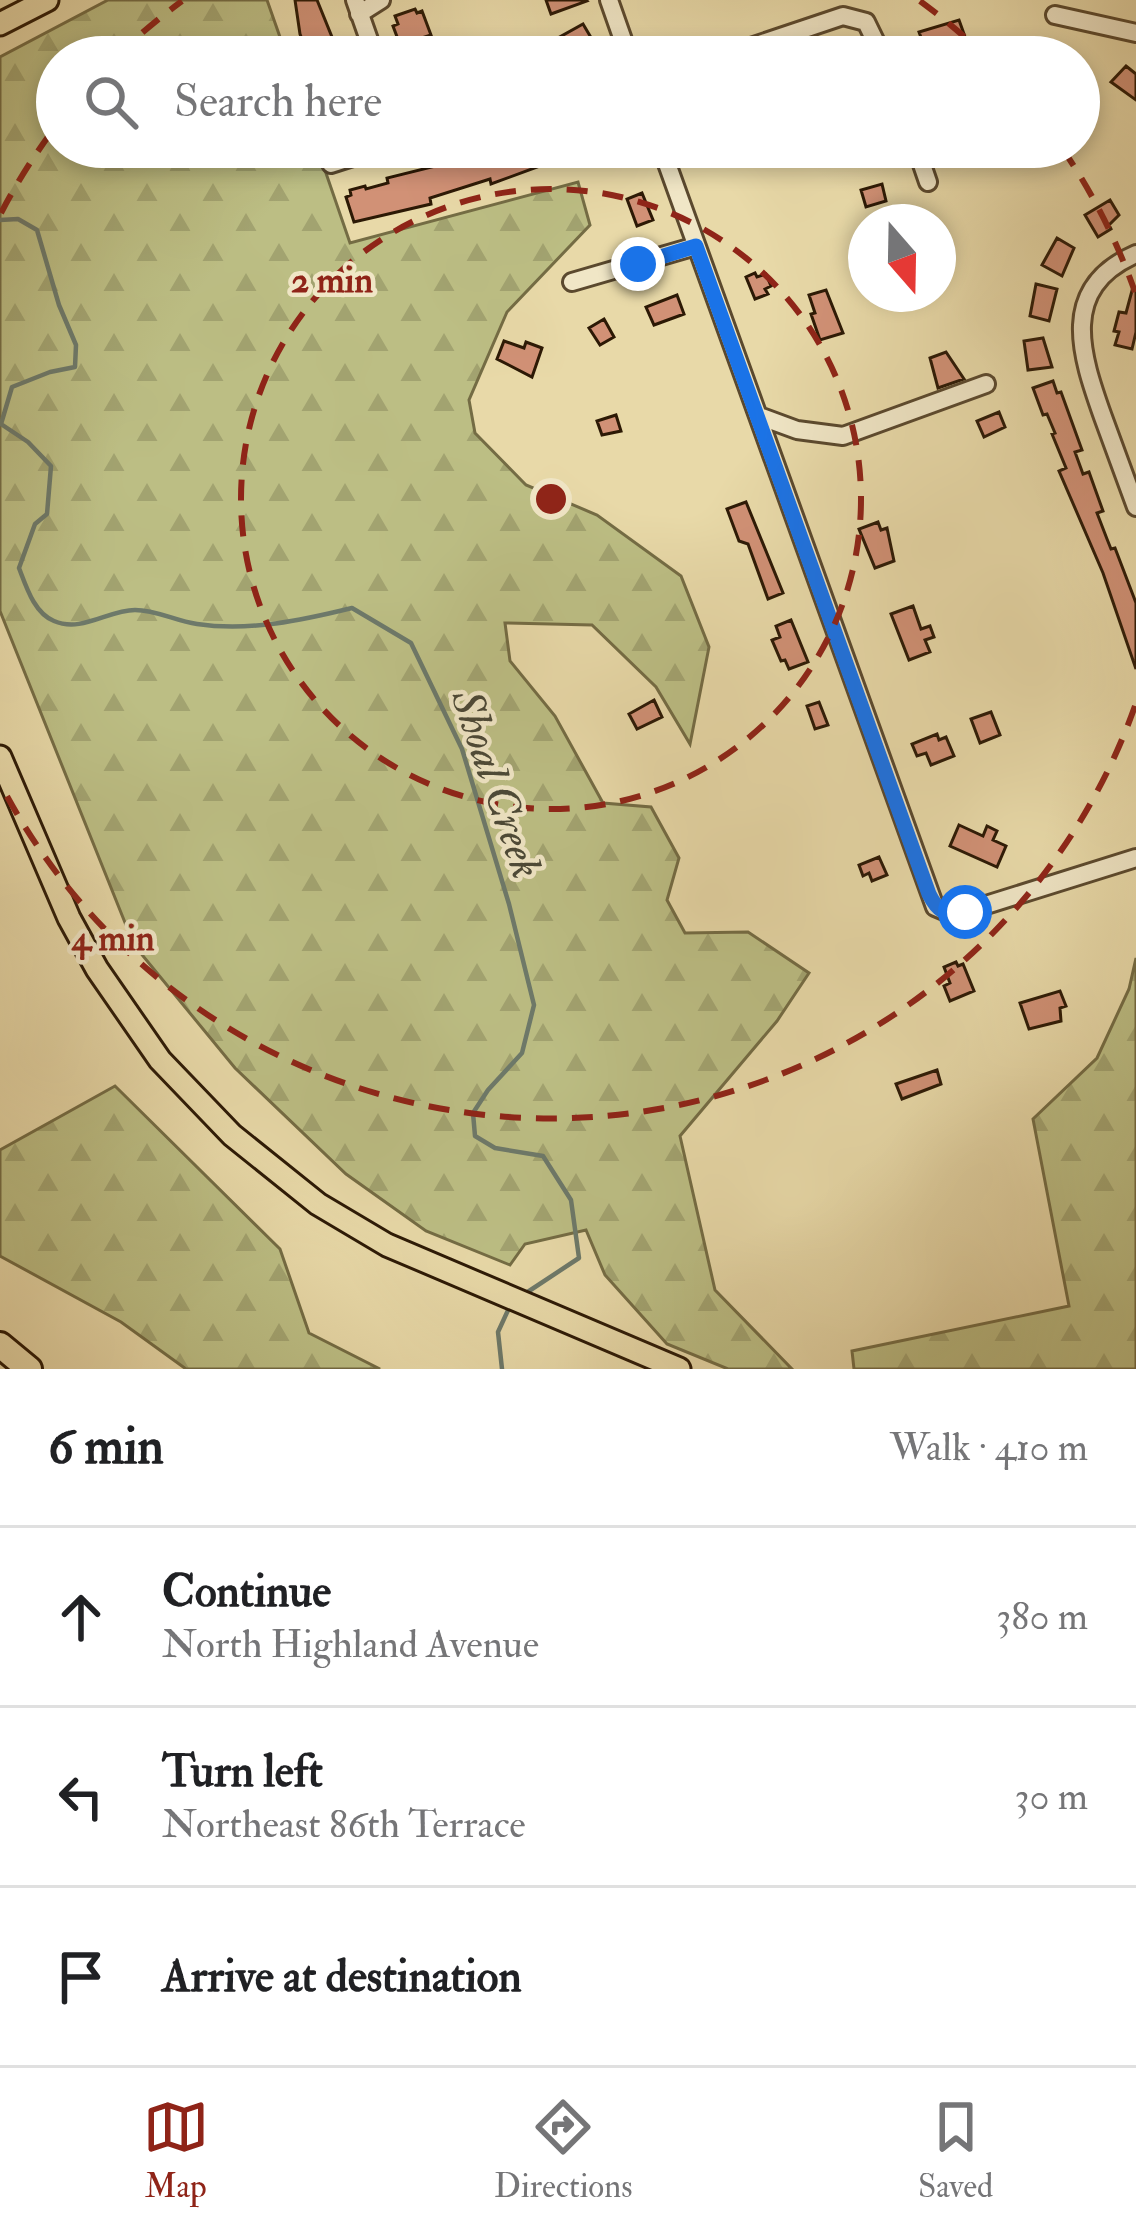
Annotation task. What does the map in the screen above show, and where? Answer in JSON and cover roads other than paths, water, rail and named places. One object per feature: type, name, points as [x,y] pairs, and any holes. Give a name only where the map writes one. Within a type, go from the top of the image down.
[{"type":"highway","points":[[0,1345],[29,1369]]},
{"type":"main road","points":[[0,25],[47,0]]},
{"type":"main road","points":[[0,758],[69,919],[129,1020],[194,1099],[272,1170],[387,1245],[680,1369]]},
{"type":"street","points":[[367,36],[357,7],[381,0]]},
{"type":"street","points":[[609,0],[622,36]]},
{"type":"street","points":[[1054,15],[1136,33]]},
{"type":"street","points":[[783,36],[843,16],[859,17],[875,36]]},
{"type":"street","points":[[668,168],[935,907],[954,915],[1136,858]]},
{"type":"street","points":[[923,168],[928,182]]},
{"type":"street","points":[[572,282],[696,246]]},
{"type":"street","points":[[1136,254],[1109,270],[1096,285],[1080,331],[1084,365],[1136,507]]},
{"type":"street","points":[[759,416],[797,430],[843,436],[986,384]]},
{"type":"waterway","name":"Shoal Creek","points":[[0,220],[18,219],[37,230],[76,345],[75,367],[12,387],[1,424],[51,466],[47,514],[35,524],[19,568],[41,612],[64,624],[135,610],[236,627],[352,608],[411,643],[462,749],[534,1005],[522,1053],[473,1113],[475,1136],[495,1148],[543,1156],[571,1200],[579,1258],[523,1295]]},
{"type":"waterway","name":"Shoal Creek","points":[[502,1369],[498,1332],[510,1306]]}]
